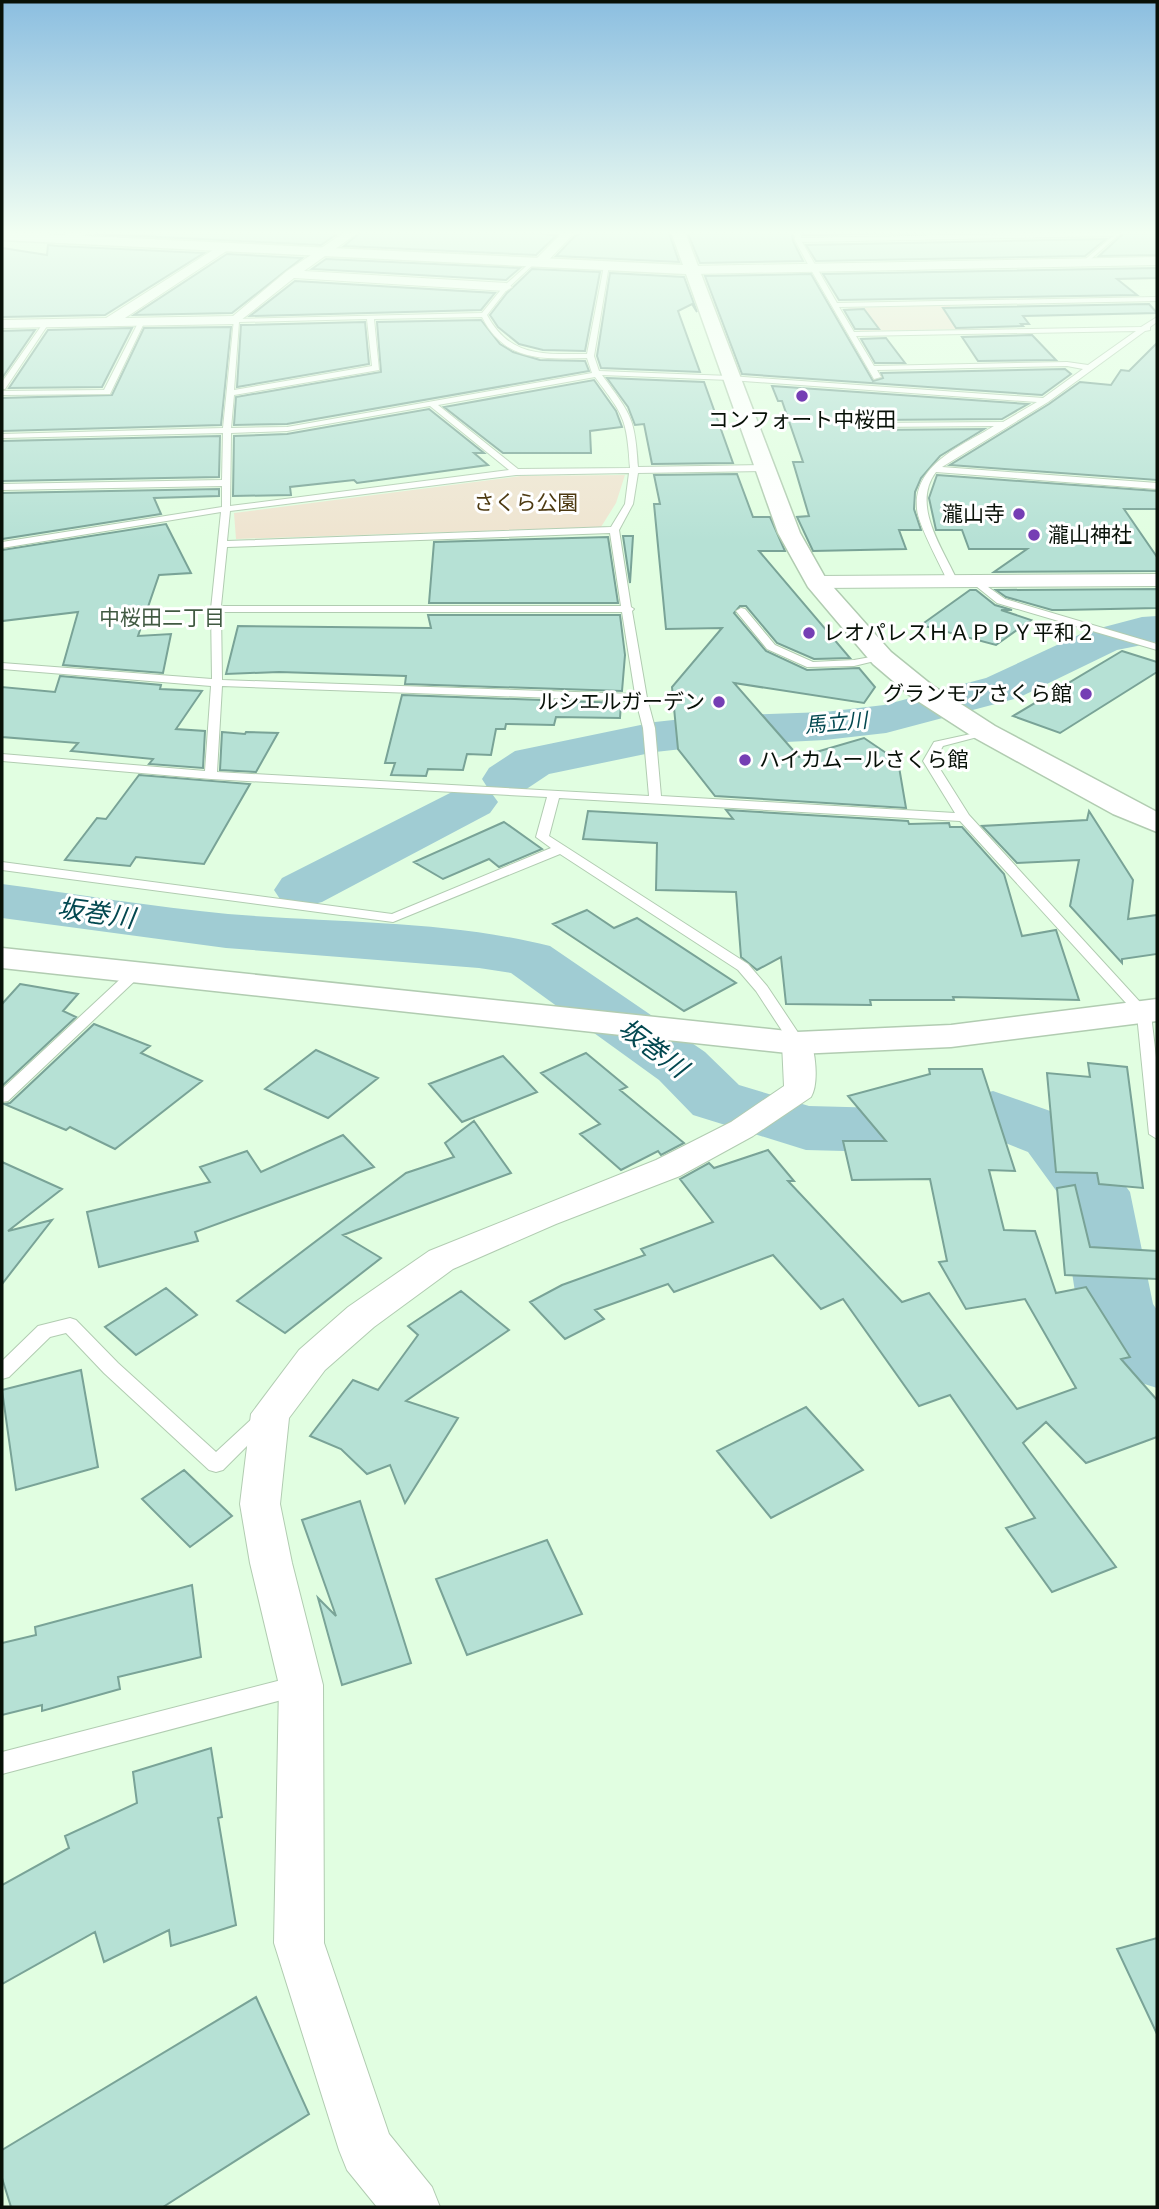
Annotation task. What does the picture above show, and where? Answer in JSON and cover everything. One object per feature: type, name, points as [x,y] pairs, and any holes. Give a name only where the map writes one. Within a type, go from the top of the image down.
[{"type":"street","points":[[715,335],[789,533],[816,582],[882,658],[923,692],[974,724],[1124,808],[1157,822]]},
{"type":"street","points":[[816,582],[1157,580]]},
{"type":"street","points":[[2,958],[797,1043],[951,1036],[1151,1012]]},
{"type":"street","points":[[412,2207],[367,2150],[299,1943],[301,1685],[271,1563],[260,1504],[270,1414],[312,1360],[361,1317],[441,1259],[668,1168],[741,1129],[800,1090],[797,1043]]},
{"type":"lane","points":[[2,387],[38,335]]},
{"type":"lane","points":[[2,393],[107,392],[135,335]]},
{"type":"lane","points":[[211,775],[217,683],[216,609],[226,509],[227,431],[235,335]]},
{"type":"lane","points":[[231,393],[376,368],[372,335]]},
{"type":"lane","points":[[496,335],[510,349],[540,355],[590,356]]},
{"type":"lane","points":[[594,335],[590,356],[597,374],[626,413],[632,430],[634,471],[629,504],[614,530],[629,609],[641,698],[649,729],[655,800]]},
{"type":"lane","points":[[852,335],[883,388]]},
{"type":"lane","points":[[952,580],[921,511],[923,483],[934,468],[1045,400],[1137,335]]},
{"type":"lane","points":[[872,368],[1067,363],[1091,368]]},
{"type":"lane","points":[[2,436],[287,429],[597,374],[730,378],[1045,400]]},
{"type":"lane","points":[[432,404],[516,472]]},
{"type":"lane","points":[[872,425],[1004,424]]},
{"type":"lane","points":[[2,545],[226,509],[516,472],[765,468]]},
{"type":"lane","points":[[934,468],[1157,486]]},
{"type":"lane","points":[[2,487],[227,483]]},
{"type":"lane","points":[[223,544],[614,530]]},
{"type":"lane","points":[[974,580],[1001,600],[1155,647]]},
{"type":"lane","points":[[216,609],[629,609]]},
{"type":"lane","points":[[741,611],[771,647],[811,665],[854,663],[882,658]]},
{"type":"lane","points":[[2,666],[217,683],[641,698]]},
{"type":"lane","points":[[974,724],[939,744],[929,761],[964,817],[1151,1012],[1157,1134]]},
{"type":"lane","points":[[2,758],[211,775],[553,796],[964,817]]},
{"type":"lane","points":[[553,796],[542,837],[743,967],[762,989],[797,1043]]},
{"type":"lane","points":[[2,866],[393,918],[561,849]]},
{"type":"lane","points":[[2,1097],[135,973]]},
{"type":"lane","points":[[2,1372],[44,1331],[70,1325],[111,1368],[216,1464],[270,1414]]},
{"type":"lane","points":[[2,1763],[301,1685]]},
{"type":"green space","name":"さくら公園","points":[[625,475],[616,503],[601,527],[236,539],[234,513],[521,476]]},
{"type":"building","points":[[2,335],[32,335],[2,378]]},
{"type":"building","points":[[45,335],[128,335],[102,387],[9,388]]},
{"type":"building","points":[[141,335],[230,335],[221,425],[2,431],[2,398],[112,395]]},
{"type":"building","points":[[240,335],[366,335],[369,364],[237,387]]},
{"type":"building","points":[[378,335],[493,335],[500,344],[513,352],[540,360],[585,361],[589,371],[287,424],[234,425],[236,397],[381,372]]},
{"type":"building","points":[[508,335],[588,335],[585,351],[543,350],[519,344]]},
{"type":"building","points":[[600,335],[687,335],[700,372],[601,368],[597,356]]},
{"type":"building","points":[[727,335],[846,335],[873,381],[883,378],[881,373],[1065,369],[1071,374],[1042,395],[742,374]]},
{"type":"building","points":[[1032,335],[1056,360],[978,361],[962,337]]},
{"type":"building","points":[[886,338],[905,363],[875,363],[861,339]]},
{"type":"building","points":[[1157,343],[1157,480],[950,465],[1080,382],[1111,385],[1121,370],[1129,371]]},
{"type":"building","points":[[607,378],[704,382],[733,463],[652,464],[644,424],[635,425],[628,407]]},
{"type":"building","points":[[594,380],[616,411],[622,427],[590,431],[591,453],[503,453],[444,407]]},
{"type":"building","points":[[772,386],[1028,404],[1002,419],[872,420],[867,423],[866,426],[872,430],[984,429],[940,456],[921,478],[915,492],[914,509],[921,530],[899,530],[906,549],[813,551],[797,517],[809,516],[793,462],[803,462],[782,401],[778,401]]},
{"type":"building","points":[[429,409],[484,453],[474,453],[488,465],[357,483],[354,480],[290,487],[291,495],[233,496],[234,436],[287,434]]},
{"type":"building","points":[[220,436],[219,477],[2,481],[2,441]]},
{"type":"building","points":[[737,474],[753,517],[770,517],[785,551],[759,551],[850,658],[814,659],[777,643],[746,606],[740,606],[734,613],[766,651],[807,670],[859,668],[875,687],[864,703],[734,683],[799,757],[864,738],[898,761],[906,808],[715,796],[678,749],[672,687],[722,628],[666,629],[654,504],[660,504],[654,475]]},
{"type":"building","points":[[937,475],[1157,491],[1157,509],[1124,509],[1157,557],[1157,571],[994,572],[1027,549],[969,549],[962,530],[936,530],[929,498]]},
{"type":"building","points":[[219,489],[219,496],[154,498],[161,514],[2,539],[2,493]]},
{"type":"building","points":[[166,524],[191,573],[159,575],[138,636],[171,634],[163,673],[63,665],[78,612],[2,621],[2,550]]},
{"type":"building","points":[[623,536],[633,536],[630,583]]},
{"type":"building","points":[[608,537],[618,603],[429,603],[434,542]]},
{"type":"building","points":[[1157,589],[1157,608],[1062,610],[1052,610],[1006,597],[996,590]]},
{"type":"building","points":[[970,590],[976,590],[995,605],[1012,610],[1001,610],[1031,620],[996,645],[921,625]]},
{"type":"building","points":[[428,615],[620,615],[625,655],[622,691],[405,684],[406,676],[279,672],[226,674],[238,626],[431,628]]},
{"type":"building","name":"グランモアさくら館","points":[[1122,651],[1157,662],[1157,672],[1060,733],[1013,716]]},
{"type":"building","points":[[60,676],[161,685],[160,689],[202,691],[176,729],[205,731],[203,768],[149,764],[153,759],[71,751],[78,743],[2,737],[2,687],[55,692]]},
{"type":"building","points":[[402,695],[621,703],[620,718],[556,717],[554,725],[506,724],[505,729],[496,729],[491,755],[467,754],[463,770],[428,769],[426,776],[391,775],[395,763],[385,763]]},
{"type":"building","points":[[222,732],[278,733],[256,772],[220,770]]},
{"type":"building","points":[[139,775],[250,784],[204,864],[136,857],[130,866],[65,860],[97,818],[106,819]]},
{"type":"building","points":[[726,810],[908,821],[909,824],[949,823],[950,827],[962,827],[1004,874],[1022,936],[1056,930],[1079,1000],[953,997],[954,1000],[870,1000],[871,1005],[786,1004],[781,957],[757,970],[741,957],[736,892],[656,890],[657,843],[583,839],[588,811],[733,819]]},
{"type":"building","points":[[1089,811],[1133,880],[1128,919],[1157,915],[1157,954],[1122,959],[1122,963],[1070,906],[1079,860],[1017,863],[982,826],[1087,820]]},
{"type":"building","points":[[504,822],[542,849],[499,867],[489,859],[443,879],[414,862]]},
{"type":"building","points":[[587,910],[614,928],[637,918],[736,983],[684,1011],[553,924]]},
{"type":"building","points":[[20,984],[78,994],[63,1011],[76,1017],[2,1086],[2,1004]]},
{"type":"building","points":[[94,1024],[150,1046],[141,1053],[202,1081],[115,1149],[70,1127],[66,1130],[4,1104],[10,1103]]},
{"type":"building","points":[[316,1050],[378,1078],[328,1118],[265,1089]]},
{"type":"building","points":[[586,1053],[627,1087],[620,1090],[684,1143],[661,1155],[658,1151],[621,1170],[580,1134],[600,1124],[541,1073]]},
{"type":"building","points":[[503,1056],[537,1092],[462,1122],[429,1084]]},
{"type":"building","points":[[1088,1063],[1127,1067],[1143,1188],[1099,1184],[1097,1173],[1056,1172],[1047,1073],[1090,1077]]},
{"type":"building","points":[[929,1069],[982,1069],[1015,1171],[989,1170],[1004,1230],[1035,1231],[1056,1293],[1086,1287],[1130,1357],[1121,1359],[1157,1400],[1157,1437],[1086,1463],[1046,1422],[1023,1443],[1116,1567],[1052,1592],[1006,1528],[1035,1518],[950,1395],[919,1406],[843,1299],[821,1309],[773,1255],[674,1292],[668,1284],[595,1310],[604,1319],[565,1339],[530,1302],[562,1285],[645,1255],[641,1249],[713,1222],[680,1179],[709,1163],[714,1168],[768,1150],[794,1181],[788,1181],[902,1302],[929,1293],[1017,1409],[1076,1388],[1025,1299],[966,1309],[939,1262],[947,1261],[930,1179],[852,1180],[843,1141],[886,1141],[848,1096],[930,1074]]},
{"type":"building","points":[[474,1121],[511,1173],[343,1235],[381,1258],[285,1333],[237,1301],[406,1173],[454,1157],[445,1143]]},
{"type":"building","points":[[343,1135],[374,1167],[195,1232],[198,1241],[99,1267],[87,1212],[210,1182],[200,1167],[247,1151],[261,1172]]},
{"type":"building","points":[[2,1162],[62,1189],[8,1231],[52,1220],[2,1284]]},
{"type":"building","points":[[1075,1185],[1090,1247],[1157,1251],[1157,1279],[1065,1275],[1057,1188]]},
{"type":"building","points":[[166,1288],[197,1315],[136,1355],[105,1327]]},
{"type":"building","points":[[461,1291],[509,1330],[406,1401],[458,1418],[405,1503],[390,1465],[367,1474],[341,1449],[310,1436],[353,1380],[378,1390],[418,1335],[408,1326]]},
{"type":"building","points":[[81,1370],[98,1467],[16,1490],[2,1390]]},
{"type":"building","points":[[806,1407],[863,1470],[771,1518],[717,1451]]},
{"type":"building","points":[[184,1470],[232,1516],[190,1547],[142,1499]]},
{"type":"building","points":[[360,1501],[411,1663],[342,1685],[318,1598],[336,1616],[302,1520]]},
{"type":"building","points":[[547,1540],[582,1614],[467,1655],[436,1579]]},
{"type":"building","points":[[192,1585],[201,1657],[118,1677],[120,1689],[42,1711],[42,1705],[2,1715],[2,1643],[36,1635],[35,1627]]},
{"type":"building","points":[[211,1748],[222,1817],[218,1818],[236,1925],[171,1946],[169,1930],[104,1962],[95,1932],[2,1984],[2,1885],[69,1848],[65,1836],[137,1803],[133,1772]]},
{"type":"building","points":[[1157,1938],[1157,2034],[1117,1949]]},
{"type":"building","points":[[256,1997],[309,2114],[163,2207],[11,2207],[2,2178],[2,2150]]},
{"type":"waterway","name":"馬立川","points":[[507,779],[533,762],[655,737],[710,731],[825,726],[886,719],[1002,688],[1101,641],[1142,630],[1157,629]]},
{"type":"waterway","name":"馬立川","points":[[302,890],[472,802]]},
{"type":"waterway","name":"坂巻川","points":[[2,901],[226,931],[479,950],[529,959],[682,1066],[716,1100],[806,1128],[921,1131],[993,1113],[1052,1136],[1095,1192],[1116,1311],[1145,1351],[1157,1358]]},
{"type":"place","name":"コンフォート中桜田","points":[[802,396]]},
{"type":"place","name":"瀧山寺","points":[[1019,514]]},
{"type":"place","name":"瀧山神社","points":[[1034,535]]},
{"type":"place","name":"レオパレスＨＡＰＰＹ平和２","points":[[809,633]]},
{"type":"place","name":"グランモアさくら館","points":[[1086,694]]},
{"type":"place","name":"ルシエルガーデン","points":[[719,702]]},
{"type":"place","name":"ハイカムールさくら館","points":[[745,760]]},
{"type":"district","name":"中桜田二丁目","points":[[162,618]]}]
